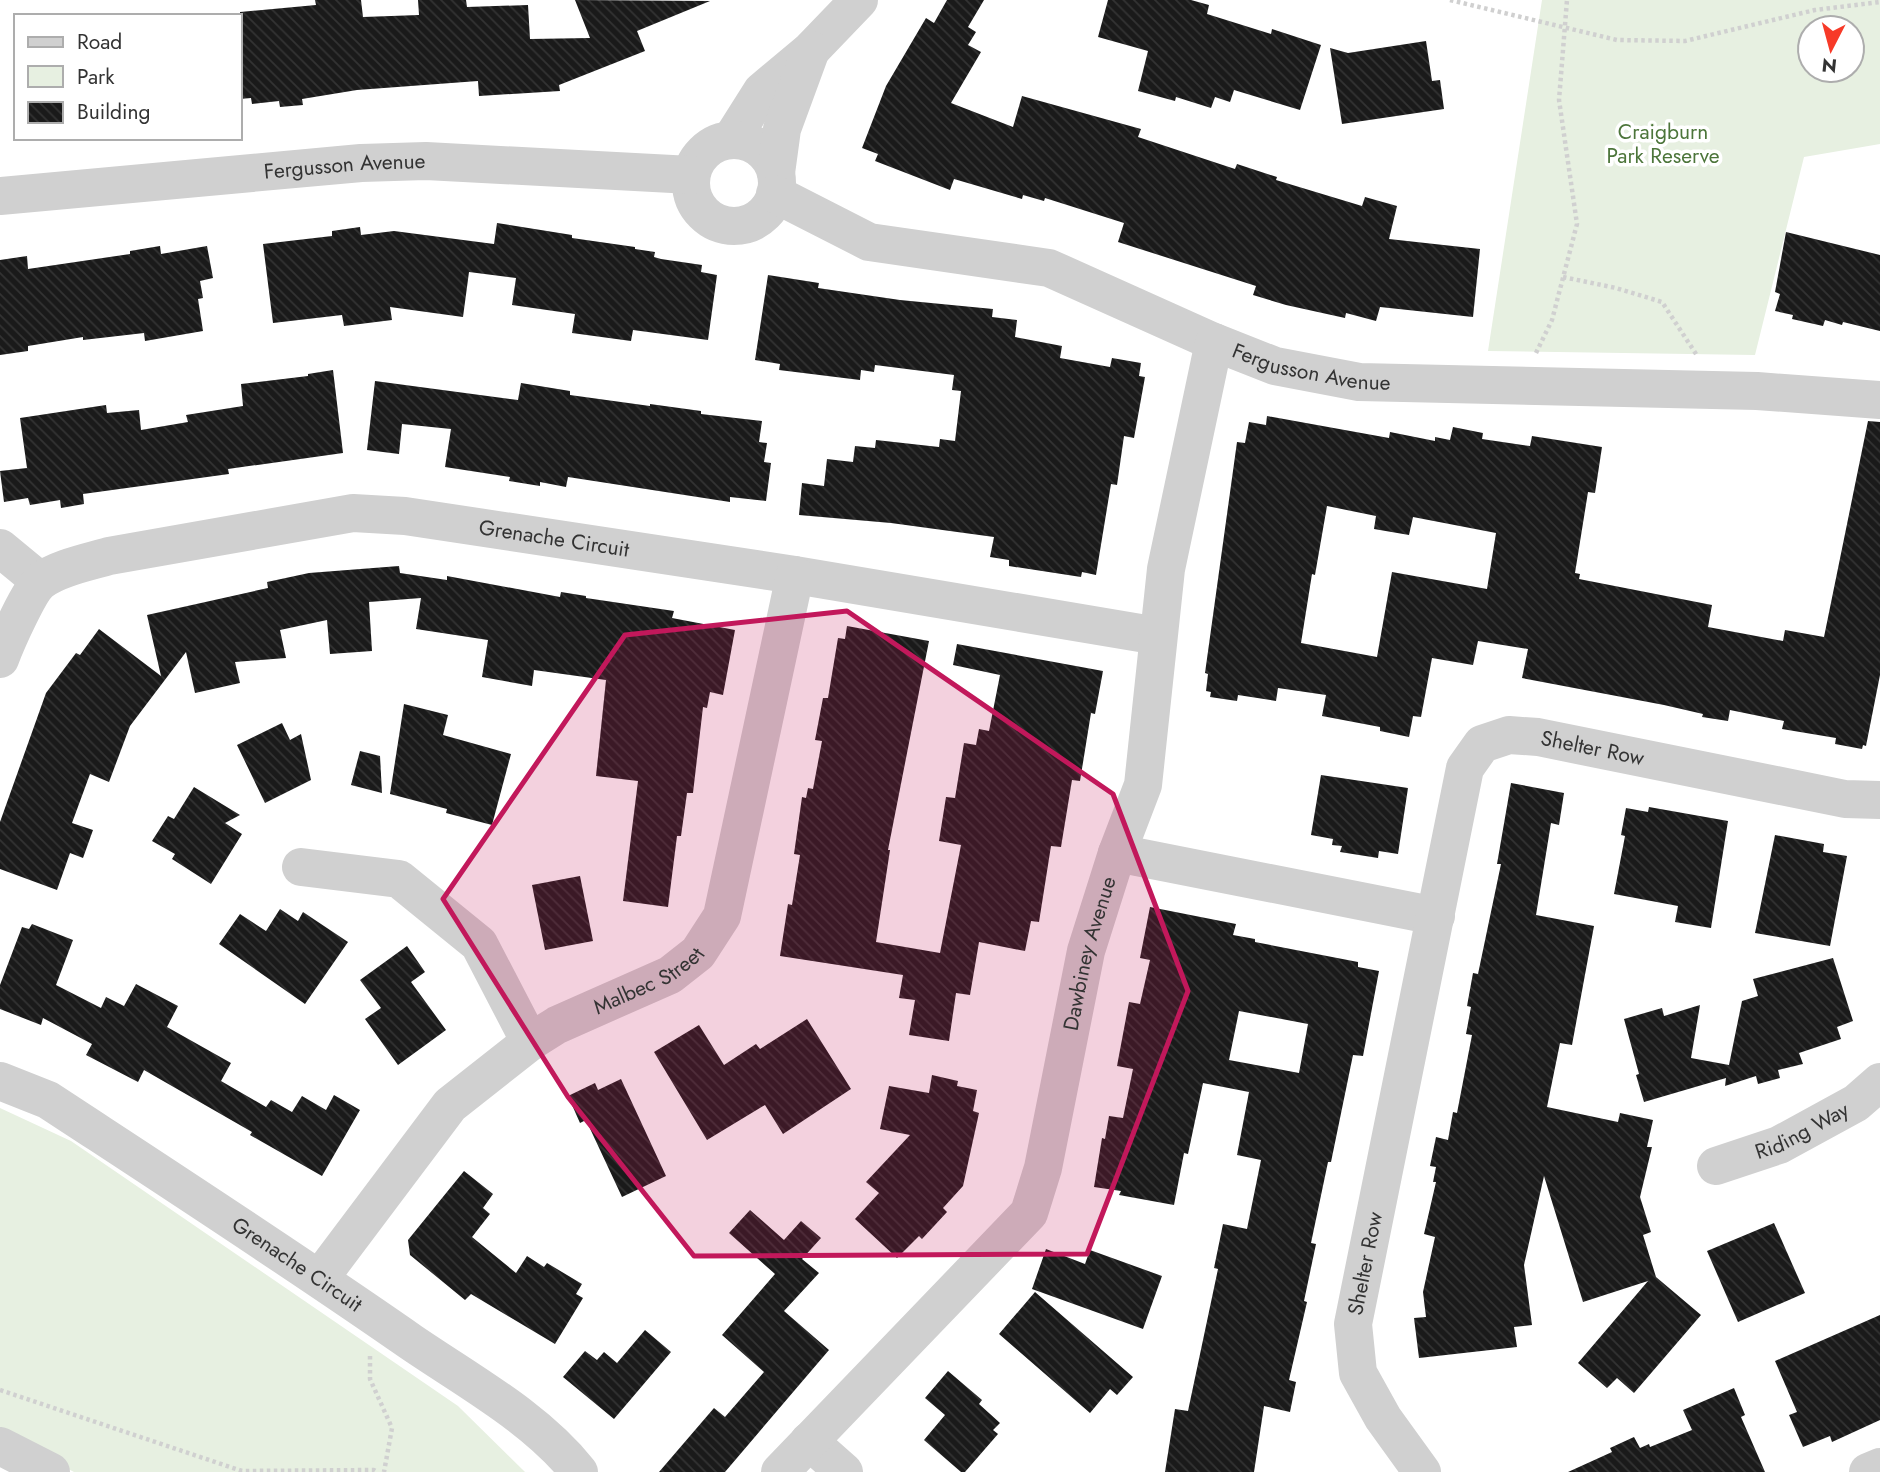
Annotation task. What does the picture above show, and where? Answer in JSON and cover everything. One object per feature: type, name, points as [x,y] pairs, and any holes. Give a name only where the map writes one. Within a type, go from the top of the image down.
[{"type":"street","points":[[731,141],[762,91],[811,50],[859,0]]},
{"type":"street","points":[[776,184],[770,159],[759,148],[746,142],[720,142],[710,147],[701,155],[691,175],[695,204],[705,216],[717,223],[746,225],[769,208],[776,184],[782,129],[811,50]]},
{"type":"street","name":"Fergusson Avenue","points":[[0,196],[361,163],[426,161],[691,175]]},
{"type":"street","name":"Fergusson Avenue","points":[[776,184],[869,242],[1049,268],[1214,342],[1275,366],[1359,382],[1757,391],[1880,400]]},
{"type":"street","name":"Dawbiney Avenue","points":[[780,1472],[1029,1213],[1043,1168],[1086,951],[1117,853],[1143,785],[1166,569],[1214,342]]},
{"type":"street","name":"Grenache Circuit","points":[[40,581],[74,566],[109,556],[352,513],[405,516],[795,575],[1158,636]]},
{"type":"street","points":[[0,548],[40,581],[9,633],[0,659]]},
{"type":"street","name":"Malbec Street","points":[[320,1278],[450,1105],[530,1042],[557,1025],[670,975],[698,953],[722,916],[795,575]]},
{"type":"street","name":"Shelter Row","points":[[1422,1472],[1383,1418],[1358,1373],[1353,1324],[1465,768],[1482,744],[1509,735],[1538,737],[1845,799],[1880,800]]},
{"type":"street","points":[[1117,853],[1436,916]]},
{"type":"street","points":[[301,867],[399,879],[480,944],[530,1042]]},
{"type":"street","name":"Grenache Circuit","points":[[0,1081],[48,1100],[320,1278],[522,1418],[579,1472]]},
{"type":"street","name":"Riding Way","points":[[1716,1166],[1779,1145],[1856,1103],[1880,1082]]},
{"type":"street","points":[[809,1441],[844,1472]]},
{"type":"street","points":[[0,1446],[51,1472]]},
{"type":"street","points":[[1868,1472],[1880,1467]]},
{"type":"path","points":[[1450,0],[1617,40],[1685,41],[1815,10],[1880,2]]},
{"type":"path","points":[[1521,385],[1552,320],[1577,224],[1559,100],[1567,0]]},
{"type":"path","points":[[1563,278],[1616,288],[1662,302],[1704,367]]},
{"type":"path","points":[[370,1313],[370,1379],[392,1428],[384,1472]]},
{"type":"path","points":[[0,1390],[242,1471],[377,1472]]},
{"type":"highlighted area","points":[[847,611],[1113,794],[1188,991],[1087,1254],[694,1256],[568,1097],[443,899],[625,635]]},
{"type":"green space","name":"Craigburn Park Reserve","points":[[1542,0],[1880,0],[1880,144],[1804,157],[1755,355],[1488,351]]},
{"type":"green space","points":[[0,1108],[71,1141],[458,1406],[525,1472],[74,1472],[0,1434]]},
{"type":"building","points":[[315,0],[361,0],[363,17],[419,15],[418,0],[466,0],[467,7],[528,5],[530,39],[590,38],[575,0],[710,1],[637,31],[645,51],[559,85],[560,91],[479,96],[478,81],[357,90],[302,99],[303,105],[280,107],[279,101],[252,104],[251,98],[242,99],[240,12],[316,5]]},
{"type":"building","points":[[947,0],[984,0],[968,27],[976,32],[968,45],[981,52],[951,103],[1013,127],[1022,96],[1141,129],[1138,137],[1235,169],[1237,164],[1277,177],[1276,180],[1362,206],[1365,197],[1397,206],[1389,239],[1480,249],[1473,317],[1380,307],[1376,321],[1346,313],[1345,318],[1286,305],[1253,295],[1256,286],[1118,242],[1124,223],[1045,198],[1044,201],[1023,195],[1022,199],[954,179],[950,190],[875,161],[878,154],[862,148],[886,86],[926,18],[934,23]]},
{"type":"building","points":[[1108,0],[1191,0],[1209,5],[1207,14],[1271,34],[1272,29],[1321,45],[1300,110],[1234,90],[1230,102],[1215,97],[1211,108],[1176,97],[1175,101],[1138,91],[1148,51],[1098,37]]},
{"type":"building","points":[[1426,41],[1432,81],[1440,80],[1444,109],[1342,124],[1330,48],[1348,53]]},
{"type":"building","points":[[497,223],[635,247],[655,252],[654,257],[661,259],[702,265],[701,272],[717,275],[708,340],[633,330],[631,341],[572,333],[575,314],[512,305],[516,278],[469,272],[463,317],[390,307],[392,320],[344,326],[342,315],[273,323],[263,244],[332,236],[332,231],[360,227],[361,235],[394,231],[494,244]]},
{"type":"building","points":[[1786,232],[1880,255],[1880,331],[1825,320],[1823,326],[1792,319],[1793,315],[1775,311],[1780,294],[1775,292]]},
{"type":"building","points":[[160,246],[161,254],[207,246],[213,278],[200,281],[203,298],[198,299],[203,331],[145,341],[144,333],[83,340],[83,337],[28,346],[28,351],[0,355],[0,260],[27,256],[28,269],[130,254],[130,251]]},
{"type":"building","points":[[768,275],[819,283],[818,288],[900,300],[993,309],[992,317],[1017,320],[1015,337],[1062,346],[1060,358],[1110,367],[1112,358],[1141,363],[1139,376],[1145,377],[1134,438],[1124,436],[1117,485],[1111,484],[1096,575],[1082,572],[1081,577],[1009,566],[1009,560],[990,557],[994,537],[891,523],[799,515],[802,483],[824,486],[827,459],[853,462],[855,446],[875,448],[876,440],[939,447],[940,439],[955,441],[961,391],[952,390],[954,375],[875,365],[874,372],[861,370],[860,380],[779,370],[780,364],[755,360]]},
{"type":"building","points":[[333,370],[343,453],[228,469],[229,474],[83,494],[84,504],[61,508],[60,500],[30,505],[28,498],[4,502],[0,471],[27,468],[20,418],[106,405],[107,413],[139,410],[141,430],[188,422],[186,415],[243,406],[241,384],[308,376]]},
{"type":"building","points":[[375,381],[518,400],[521,383],[570,391],[570,395],[762,421],[759,442],[767,443],[764,462],[771,463],[766,501],[730,497],[730,502],[568,477],[566,487],[540,482],[540,486],[509,481],[510,477],[445,467],[451,429],[402,424],[399,454],[367,450]]},
{"type":"building","points":[[1267,416],[1389,438],[1390,432],[1435,441],[1435,437],[1450,440],[1453,427],[1483,433],[1482,439],[1530,446],[1532,436],[1602,447],[1595,493],[1588,492],[1575,573],[1580,574],[1579,579],[1712,605],[1708,627],[1783,641],[1785,630],[1824,637],[1868,421],[1880,422],[1880,675],[1866,746],[1863,745],[1862,749],[1835,744],[1836,738],[1782,729],[1784,721],[1730,710],[1728,721],[1702,717],[1703,714],[1664,705],[1522,678],[1528,649],[1478,641],[1473,665],[1432,658],[1421,717],[1413,716],[1409,737],[1380,731],[1380,727],[1322,716],[1326,695],[1278,688],[1276,701],[1238,695],[1237,701],[1210,697],[1211,692],[1206,691],[1208,674],[1205,673],[1237,442],[1245,443],[1249,422],[1266,425]],"holes":[[[1327,506],[1376,516],[1374,529],[1409,535],[1413,517],[1496,533],[1487,589],[1392,572],[1377,657],[1301,643]]]},
{"type":"building","points":[[399,566],[400,573],[447,580],[447,576],[560,597],[561,592],[674,611],[672,618],[735,630],[723,695],[710,692],[707,708],[703,707],[693,793],[687,793],[681,836],[677,836],[668,907],[623,901],[638,781],[596,776],[606,680],[534,670],[532,686],[482,677],[488,640],[416,629],[421,598],[369,602],[372,651],[330,654],[327,620],[280,630],[286,658],[235,662],[240,683],[195,693],[186,652],[130,726],[109,782],[90,774],[72,823],[93,830],[83,858],[70,853],[57,890],[0,869],[0,822],[46,693],[76,653],[80,655],[99,629],[161,676],[147,615],[268,588],[267,582],[309,573]]},
{"type":"building","points":[[847,626],[929,641],[888,850],[876,942],[940,953],[961,845],[939,841],[946,797],[955,798],[964,743],[976,745],[979,729],[989,731],[1000,675],[953,665],[957,644],[1103,671],[1095,714],[1091,713],[1080,781],[1072,780],[1061,847],[1051,846],[1039,922],[1031,921],[1025,951],[979,942],[970,995],[956,993],[949,1041],[909,1035],[915,1000],[899,998],[903,975],[780,956],[788,904],[792,905],[800,855],[794,854],[802,797],[806,798],[808,788],[813,789],[822,741],[815,740],[823,698],[828,698],[838,638],[845,639]]},
{"type":"building","points":[[404,704],[448,715],[443,735],[511,754],[492,825],[446,813],[447,809],[390,794]]},
{"type":"building","points":[[282,723],[290,740],[301,734],[311,780],[265,803],[237,745]]},
{"type":"building","points":[[360,751],[380,756],[382,793],[351,785]]},
{"type":"building","points":[[1321,775],[1408,788],[1398,854],[1379,851],[1378,858],[1340,852],[1342,846],[1332,845],[1333,839],[1311,835]]},
{"type":"building","points":[[1511,783],[1564,793],[1559,825],[1551,823],[1536,915],[1594,926],[1572,1045],[1560,1043],[1547,1107],[1618,1122],[1620,1113],[1653,1120],[1647,1147],[1652,1147],[1640,1197],[1651,1232],[1643,1235],[1656,1277],[1701,1315],[1634,1393],[1617,1378],[1607,1388],[1578,1363],[1648,1281],[1583,1302],[1544,1176],[1524,1265],[1532,1325],[1514,1327],[1517,1347],[1419,1358],[1414,1318],[1426,1317],[1423,1292],[1435,1237],[1424,1234],[1436,1182],[1433,1182],[1436,1167],[1430,1166],[1436,1137],[1448,1140],[1453,1112],[1457,1113],[1472,1035],[1466,1034],[1471,1007],[1467,1006],[1473,973],[1478,974],[1501,864],[1497,864]]},
{"type":"building","points":[[194,787],[240,815],[225,823],[242,834],[211,884],[172,859],[175,854],[152,841],[168,816],[174,819]]},
{"type":"building","points":[[1649,807],[1728,821],[1711,928],[1675,922],[1678,906],[1614,894],[1625,836],[1621,835],[1626,808],[1648,812]]},
{"type":"building","points":[[1775,835],[1824,844],[1823,852],[1847,856],[1830,946],[1755,933]]},
{"type":"building","points":[[580,876],[593,941],[545,950],[532,885]]},
{"type":"building","points":[[1150,907],[1236,924],[1233,935],[1255,939],[1255,942],[1358,962],[1358,967],[1379,971],[1363,1056],[1353,1055],[1311,1243],[1316,1244],[1304,1301],[1307,1302],[1289,1380],[1296,1382],[1290,1412],[1264,1406],[1254,1472],[1165,1472],[1175,1409],[1188,1411],[1218,1269],[1214,1268],[1223,1224],[1247,1229],[1261,1160],[1237,1155],[1249,1092],[1203,1083],[1188,1154],[1184,1153],[1174,1205],[1119,1195],[1121,1191],[1094,1187],[1102,1138],[1105,1139],[1109,1116],[1123,1118],[1133,1069],[1117,1066],[1129,1002],[1140,1004],[1150,960],[1140,958]],"holes":[[[1239,1011],[1308,1024],[1299,1073],[1229,1060]]]},
{"type":"building","points":[[280,909],[298,921],[303,912],[348,942],[305,1004],[219,944],[240,914],[266,931]]},
{"type":"building","points":[[32,924],[73,940],[56,985],[101,1008],[106,997],[124,1006],[136,984],[178,1006],[167,1027],[231,1063],[221,1081],[266,1107],[271,1100],[292,1112],[302,1096],[326,1110],[334,1095],[360,1110],[322,1176],[144,1070],[138,1082],[86,1055],[92,1044],[43,1018],[41,1025],[0,1009],[0,985],[22,927],[29,929]]},
{"type":"building","points":[[407,946],[425,972],[411,982],[446,1030],[398,1065],[365,1019],[381,1008],[360,980]]},
{"type":"building","points":[[1833,958],[1853,1021],[1837,1027],[1841,1039],[1799,1053],[1803,1064],[1778,1070],[1780,1078],[1758,1084],[1756,1076],[1725,1086],[1726,1078],[1644,1102],[1624,1019],[1662,1008],[1664,1016],[1700,1005],[1691,1058],[1729,1065],[1742,1001],[1758,996],[1753,979]]},
{"type":"building","points":[[807,1019],[851,1089],[783,1134],[765,1105],[707,1140],[654,1052],[699,1025],[724,1065],[756,1044],[760,1049]]},
{"type":"building","points":[[932,1075],[958,1081],[957,1086],[977,1090],[973,1111],[979,1113],[963,1186],[943,1208],[947,1212],[922,1239],[919,1236],[897,1258],[855,1219],[879,1193],[866,1182],[910,1135],[880,1129],[889,1086],[929,1093]]},
{"type":"building","points":[[621,1079],[666,1176],[622,1197],[586,1120],[580,1123],[568,1096],[595,1083],[598,1090]]},
{"type":"building","points":[[464,1171],[493,1194],[483,1208],[490,1214],[472,1237],[516,1273],[527,1256],[544,1267],[547,1263],[582,1284],[576,1294],[583,1298],[555,1344],[471,1294],[465,1300],[410,1255],[408,1240]]},
{"type":"building","points":[[750,1210],[784,1240],[801,1221],[821,1238],[802,1259],[819,1273],[784,1311],[829,1350],[725,1472],[659,1472],[714,1408],[725,1417],[764,1372],[722,1335],[775,1274],[729,1233]]},
{"type":"building","points":[[1774,1223],[1805,1293],[1738,1322],[1707,1251]]},
{"type":"building","points":[[1046,1249],[1085,1264],[1090,1250],[1162,1276],[1143,1329],[1032,1289]]},
{"type":"building","points":[[1035,1292],[1133,1377],[1117,1395],[1110,1389],[1090,1413],[999,1334]]},
{"type":"building","points":[[1880,1315],[1880,1420],[1832,1442],[1830,1436],[1803,1447],[1789,1415],[1797,1412],[1775,1361]]},
{"type":"building","points":[[645,1330],[671,1352],[614,1419],[563,1377],[585,1351],[597,1360],[604,1352],[617,1363]]},
{"type":"building","points":[[948,1371],[982,1400],[979,1404],[1000,1423],[993,1430],[998,1434],[965,1472],[961,1472],[924,1440],[945,1415],[925,1398]]},
{"type":"building","points":[[1734,1388],[1745,1415],[1741,1417],[1765,1472],[1568,1472],[1612,1452],[1610,1448],[1634,1437],[1640,1448],[1649,1444],[1650,1447],[1692,1430],[1683,1410]]}]
